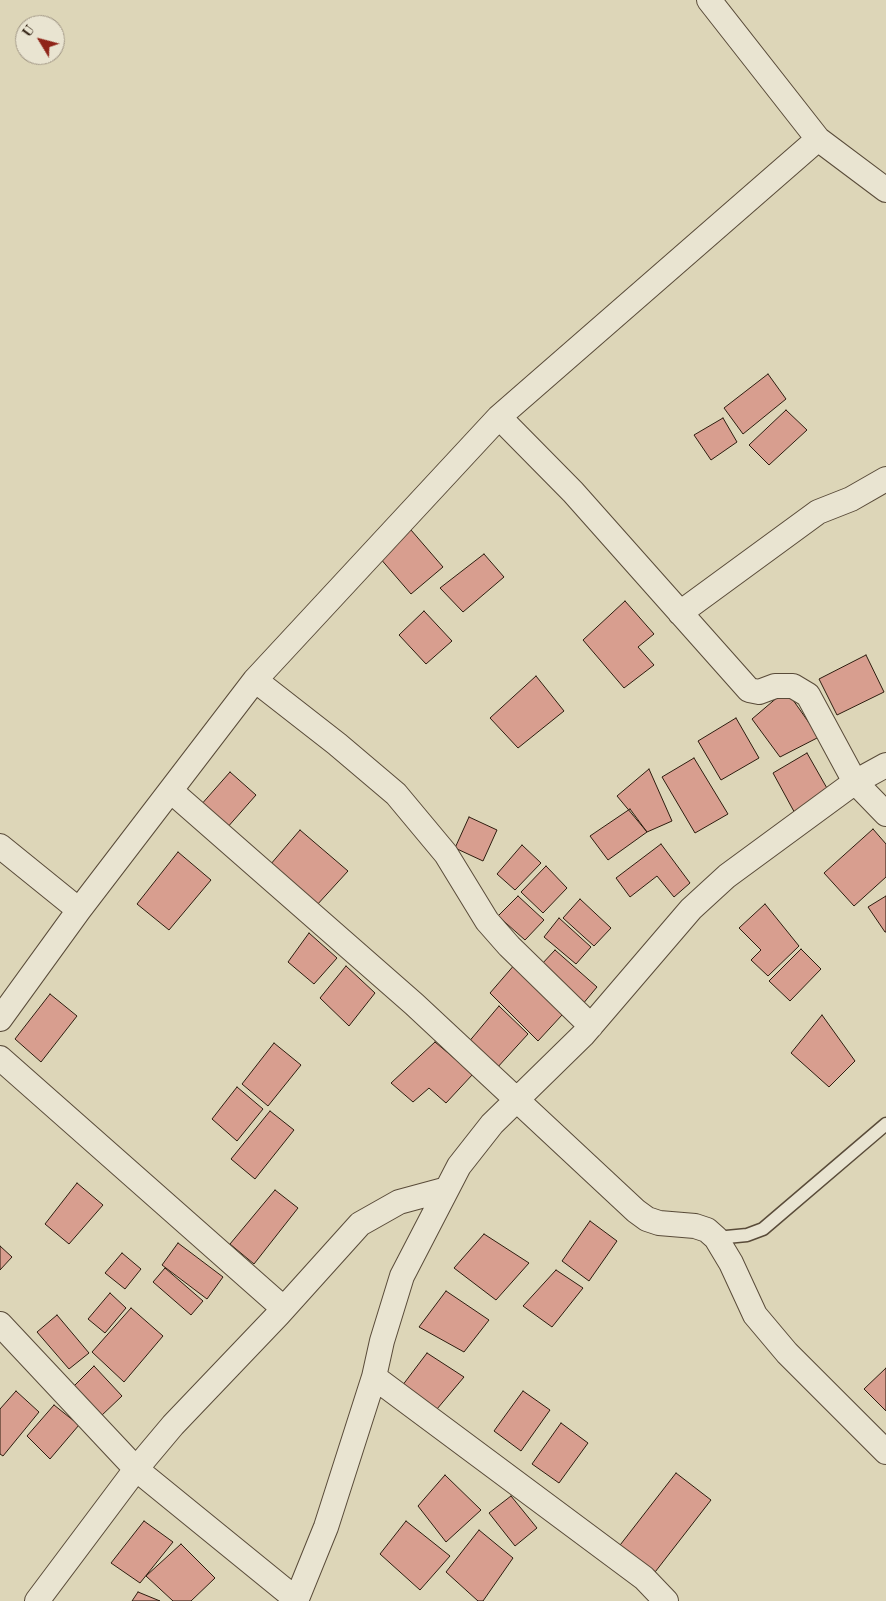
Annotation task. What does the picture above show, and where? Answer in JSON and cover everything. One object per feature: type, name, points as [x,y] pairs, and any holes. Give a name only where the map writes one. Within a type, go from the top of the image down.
[{"type":"street","points":[[709,0],[818,139],[886,190]]},
{"type":"street","points":[[0,1019],[79,910],[254,680],[499,417],[818,139]]},
{"type":"street","points":[[499,417],[573,492],[749,690],[759,692],[775,686],[793,686],[808,695],[855,782],[886,814]]},
{"type":"street","points":[[680,612],[818,512],[851,499],[886,479]]},
{"type":"street","points":[[254,680],[337,744],[396,794],[446,854],[493,927],[509,946],[591,1026]]},
{"type":"street","points":[[0,1325],[136,1469],[297,1601],[326,1527],[374,1377],[382,1341],[402,1276],[459,1166],[492,1124],[591,1026],[698,902],[727,876],[855,782],[886,765]]},
{"type":"street","points":[[170,791],[414,1004],[647,1219],[659,1223],[695,1226],[707,1230],[716,1238],[731,1263],[755,1315],[787,1353],[886,1452]]},
{"type":"street","points":[[0,846],[79,910]]},
{"type":"street","points":[[0,1058],[283,1308]]},
{"type":"street","points":[[37,1601],[136,1469],[173,1425],[360,1224],[399,1202],[448,1189]]},
{"type":"street","points":[[374,1377],[644,1578],[666,1601]]},
{"type":"lane","points":[[716,1238],[747,1235],[763,1229],[886,1124]]},
{"type":"building","points":[[768,374],[786,399],[743,434],[724,408]]},
{"type":"building","points":[[786,410],[807,430],[769,465],[749,445]]},
{"type":"building","points":[[723,418],[737,442],[711,460],[694,435]]},
{"type":"building","points":[[411,530],[443,567],[411,594],[379,557]]},
{"type":"building","points":[[484,554],[504,577],[463,612],[440,588]]},
{"type":"building","points":[[625,601],[654,634],[638,647],[654,665],[624,688],[583,640]]},
{"type":"building","points":[[424,611],[452,641],[426,664],[399,635]]},
{"type":"building","points":[[866,655],[884,692],[837,715],[819,679]]},
{"type":"building","points":[[536,676],[564,711],[518,748],[490,718]]},
{"type":"building","points":[[786,690],[819,737],[780,757],[752,719]]},
{"type":"building","points":[[736,718],[759,758],[721,780],[698,741]]},
{"type":"building","points":[[807,753],[832,797],[797,817],[773,773]]},
{"type":"building","points":[[694,758],[728,814],[695,833],[662,777]]},
{"type":"building","points":[[649,769],[672,821],[647,832],[617,796]]},
{"type":"building","points":[[230,772],[256,795],[226,829],[200,806]]},
{"type":"building","points":[[630,809],[647,832],[608,860],[590,836]]},
{"type":"building","points":[[469,817],[497,830],[483,861],[455,848]]},
{"type":"building","points":[[873,829],[886,844],[886,877],[854,906],[824,873]]},
{"type":"building","points":[[300,830],[348,871],[316,906],[270,865]]},
{"type":"building","points":[[661,844],[690,883],[674,897],[657,876],[630,897],[616,878]]},
{"type":"building","points":[[522,845],[541,863],[515,890],[497,874]]},
{"type":"building","points":[[178,852],[211,880],[169,930],[137,904]]},
{"type":"building","points":[[546,866],[567,888],[543,913],[521,892]]},
{"type":"building","points":[[518,896],[544,920],[525,940],[498,916]]},
{"type":"building","points":[[886,896],[886,932],[885,932],[868,907]]},
{"type":"building","points":[[580,899],[611,928],[594,946],[563,918]]},
{"type":"building","points":[[765,904],[799,946],[768,976],[751,960],[761,950],[739,928]]},
{"type":"building","points":[[559,918],[591,947],[576,964],[544,937]]},
{"type":"building","points":[[309,933],[337,958],[314,984],[288,962]]},
{"type":"building","points":[[801,949],[821,969],[790,1001],[769,981]]},
{"type":"building","points":[[555,950],[597,987],[582,1005],[541,965]]},
{"type":"building","points":[[516,963],[562,1015],[538,1041],[490,993]]},
{"type":"building","points":[[346,966],[375,993],[349,1026],[320,998]]},
{"type":"building","points":[[50,994],[77,1016],[41,1062],[15,1039]]},
{"type":"building","points":[[499,1006],[528,1034],[496,1069],[467,1044]]},
{"type":"building","points":[[822,1015],[855,1061],[829,1087],[791,1053]]},
{"type":"building","points":[[435,1042],[473,1074],[446,1103],[429,1088],[413,1102],[391,1083]]},
{"type":"building","points":[[274,1043],[301,1065],[268,1106],[242,1084]]},
{"type":"building","points":[[237,1087],[263,1109],[237,1141],[212,1119]]},
{"type":"building","points":[[270,1111],[294,1130],[255,1179],[231,1159]]},
{"type":"building","points":[[77,1183],[103,1205],[69,1244],[45,1224]]},
{"type":"building","points":[[275,1190],[298,1208],[254,1264],[230,1244]]},
{"type":"building","points":[[590,1221],[617,1241],[589,1281],[562,1261]]},
{"type":"building","points":[[484,1234],[529,1263],[496,1300],[454,1268]]},
{"type":"building","points":[[178,1243],[223,1277],[207,1299],[162,1265]]},
{"type":"building","points":[[0,1246],[12,1257],[0,1270]]},
{"type":"building","points":[[122,1253],[141,1269],[125,1289],[105,1273]]},
{"type":"building","points":[[165,1268],[203,1301],[191,1315],[153,1282]]},
{"type":"building","points":[[556,1270],[583,1288],[552,1327],[523,1306]]},
{"type":"building","points":[[446,1291],[489,1320],[464,1352],[419,1327]]},
{"type":"building","points":[[110,1293],[126,1308],[105,1333],[88,1319]]},
{"type":"building","points":[[131,1308],[163,1336],[124,1382],[92,1352]]},
{"type":"building","points":[[57,1315],[89,1353],[69,1369],[37,1332]]},
{"type":"building","points":[[427,1353],[464,1377],[437,1409],[402,1386]]},
{"type":"building","points":[[94,1366],[122,1396],[101,1416],[72,1388]]},
{"type":"building","points":[[886,1368],[886,1411],[864,1389]]},
{"type":"building","points":[[16,1391],[39,1412],[3,1456],[0,1454],[0,1409]]},
{"type":"building","points":[[523,1391],[550,1410],[521,1451],[494,1431]]},
{"type":"building","points":[[54,1405],[79,1425],[50,1459],[27,1436]]},
{"type":"building","points":[[561,1423],[588,1443],[559,1483],[532,1464]]},
{"type":"building","points":[[676,1473],[711,1500],[652,1576],[617,1549]]},
{"type":"building","points":[[445,1475],[481,1510],[446,1542],[418,1506]]},
{"type":"building","points":[[511,1496],[537,1528],[515,1546],[489,1513]]},
{"type":"building","points":[[144,1521],[173,1542],[140,1583],[111,1563]]},
{"type":"building","points":[[406,1521],[450,1556],[420,1590],[380,1554]]},
{"type":"building","points":[[479,1530],[513,1558],[483,1601],[478,1601],[446,1572]]},
{"type":"building","points":[[181,1544],[215,1578],[191,1601],[173,1601],[146,1576]]},
{"type":"building","points":[[138,1592],[160,1601],[132,1601]]}]
